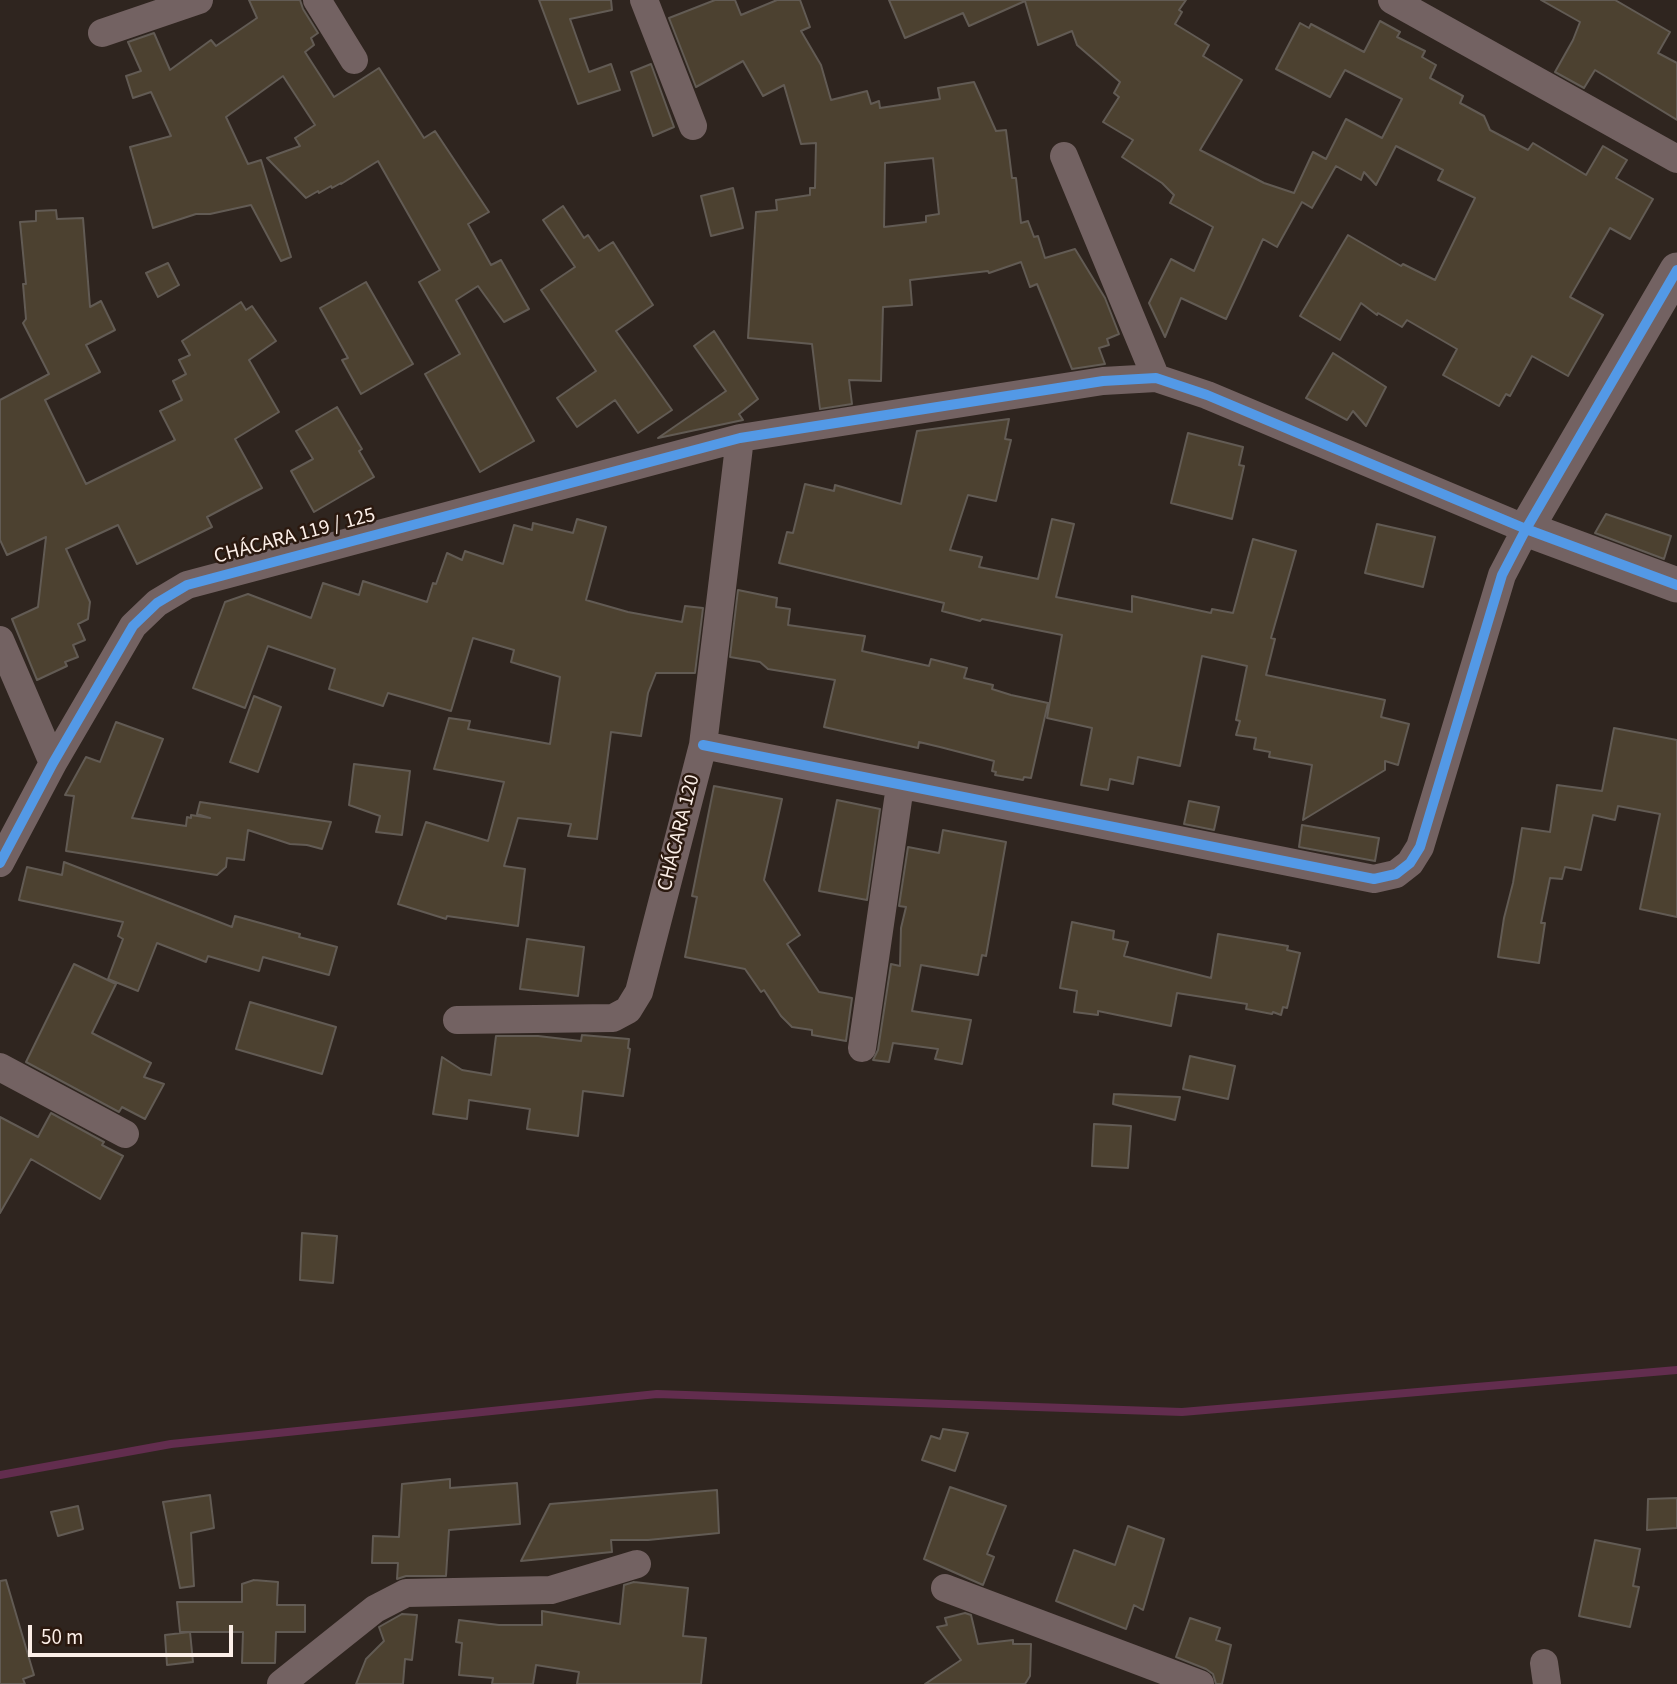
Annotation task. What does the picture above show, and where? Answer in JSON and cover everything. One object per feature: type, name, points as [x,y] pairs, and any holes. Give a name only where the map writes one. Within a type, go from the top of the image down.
[{"type":"street","points":[[102,33],[199,0]]},
{"type":"street","points":[[317,0],[354,60]]},
{"type":"street","points":[[644,0],[693,126]]},
{"type":"street","points":[[1392,0],[1677,159]]},
{"type":"street","points":[[1064,156],[1156,378],[1220,400],[1526,530],[1677,585]]},
{"type":"street","points":[[703,745],[1374,878],[1396,873],[1410,863],[1420,847],[1503,575],[1526,530],[1677,270]]},
{"type":"street","name":"CHÁCARA 119 / 125","points":[[0,863],[52,763],[133,626],[157,603],[187,585],[740,438],[1103,381],[1156,378]]},
{"type":"street","name":"CHÁCARA 120","points":[[457,1020],[613,1018],[628,1010],[639,992],[703,745],[740,438]]},
{"type":"street","points":[[0,640],[52,763]]},
{"type":"street","points":[[862,1048],[900,786]]},
{"type":"street","points":[[0,1067],[125,1134]]},
{"type":"street","points":[[281,1684],[375,1609],[406,1594],[551,1590],[637,1564]]},
{"type":"street","points":[[945,1588],[1200,1684]]},
{"type":"building","points":[[249,0],[300,0],[318,33],[311,38],[314,45],[305,52],[334,97],[379,68],[424,138],[435,131],[489,212],[468,224],[491,265],[501,260],[529,309],[504,322],[478,286],[456,300],[534,441],[480,472],[425,374],[460,354],[419,282],[440,270],[378,161],[341,184],[306,198],[267,158],[300,146],[295,138],[315,125],[283,76],[226,117],[248,164],[261,160],[291,257],[281,261],[251,205],[210,214],[196,214],[153,228],[130,147],[171,136],[151,92],[133,98],[126,76],[141,71],[128,42],[154,33],[170,70],[211,40],[216,46],[257,18]]},
{"type":"building","points":[[539,0],[611,0],[612,10],[570,19],[589,72],[611,64],[620,90],[578,104]]},
{"type":"building","points":[[715,0],[735,0],[741,15],[777,0],[800,0],[810,27],[801,31],[821,65],[831,100],[867,91],[871,104],[879,101],[880,108],[940,99],[938,88],[974,82],[996,131],[1006,130],[1012,178],[1016,178],[1021,223],[1028,221],[1034,237],[1038,236],[1045,258],[1075,249],[1105,298],[1119,334],[1107,339],[1109,345],[1099,348],[1105,364],[1072,369],[1037,284],[1030,287],[1021,262],[989,273],[910,280],[912,305],[883,307],[881,381],[849,380],[852,404],[820,409],[812,344],[748,338],[756,212],[777,210],[776,200],[810,195],[810,188],[815,188],[816,143],[801,144],[784,85],[763,96],[743,61],[696,87],[669,18]],"holes":[[[933,158],[939,214],[926,216],[926,222],[884,227],[885,163]]]},
{"type":"building","points":[[889,0],[1186,0],[1179,10],[1182,12],[1175,24],[1209,45],[1203,56],[1242,80],[1200,150],[1264,183],[1294,193],[1313,152],[1326,159],[1346,119],[1382,138],[1402,99],[1345,70],[1330,97],[1276,69],[1300,23],[1309,28],[1311,24],[1364,52],[1380,21],[1400,32],[1397,37],[1425,51],[1422,57],[1436,65],[1430,78],[1463,96],[1460,103],[1484,116],[1490,130],[1528,150],[1533,143],[1586,175],[1603,146],[1627,160],[1616,178],[1653,199],[1630,239],[1610,228],[1570,297],[1603,315],[1568,376],[1532,356],[1510,396],[1506,394],[1499,406],[1443,375],[1457,349],[1407,320],[1402,327],[1378,313],[1377,315],[1361,303],[1340,340],[1300,316],[1348,235],[1401,266],[1403,264],[1435,280],[1475,198],[1438,180],[1443,170],[1396,146],[1376,185],[1364,172],[1361,180],[1336,166],[1312,208],[1302,202],[1277,247],[1263,239],[1226,319],[1181,298],[1165,337],[1149,303],[1171,259],[1194,271],[1213,227],[1170,203],[1174,195],[1162,183],[1122,157],[1133,140],[1103,122],[1119,97],[1114,93],[1120,82],[1077,45],[1072,31],[1038,45],[1025,1],[969,26],[963,13],[905,38]]},
{"type":"building","points":[[1541,0],[1615,0],[1670,32],[1658,53],[1677,63],[1677,120],[1595,70],[1584,88],[1555,72],[1580,22]]},
{"type":"building","points":[[651,64],[674,127],[653,136],[631,72]]},
{"type":"building","points":[[733,188],[743,228],[711,236],[701,196]]},
{"type":"building","points":[[563,206],[584,238],[588,235],[599,251],[613,242],[653,305],[616,331],[672,410],[638,433],[615,400],[577,427],[557,398],[596,371],[541,290],[575,267],[543,220]]},
{"type":"building","points":[[56,210],[57,219],[83,218],[90,307],[101,301],[115,330],[86,345],[100,372],[45,400],[86,484],[175,440],[160,411],[182,400],[173,381],[186,374],[179,360],[190,355],[182,341],[241,302],[246,310],[252,306],[276,341],[249,360],[279,412],[235,439],[262,488],[207,517],[212,527],[137,564],[118,525],[66,549],[90,602],[88,619],[78,624],[85,640],[73,645],[78,657],[65,662],[67,666],[37,680],[12,619],[38,607],[46,537],[7,555],[0,540],[0,400],[49,374],[23,323],[26,319],[23,284],[26,284],[20,222],[36,221],[36,211]]},
{"type":"building","points":[[168,263],[179,285],[158,297],[146,273]]},
{"type":"building","points":[[366,282],[413,364],[361,394],[342,360],[348,358],[320,308]]},
{"type":"building","points":[[714,331],[758,399],[739,414],[743,420],[658,438],[726,391],[694,346]]},
{"type":"building","points":[[1333,353],[1386,387],[1366,426],[1353,411],[1347,420],[1306,398]]},
{"type":"building","points":[[337,407],[362,449],[359,451],[374,477],[314,512],[291,471],[313,459],[296,431]]},
{"type":"building","points":[[1009,419],[1005,439],[1011,440],[996,501],[968,495],[950,550],[982,557],[979,567],[1038,579],[1052,519],[1074,524],[1056,597],[1132,612],[1132,596],[1211,613],[1212,609],[1233,613],[1253,539],[1296,551],[1271,638],[1275,639],[1266,675],[1385,700],[1381,717],[1409,724],[1398,765],[1385,761],[1385,770],[1303,820],[1312,765],[1269,757],[1270,752],[1254,749],[1256,738],[1236,735],[1240,721],[1236,720],[1247,666],[1202,656],[1180,766],[1138,757],[1133,784],[1110,779],[1108,790],[1081,785],[1092,728],[1047,718],[1062,635],[982,619],[980,621],[942,611],[944,603],[779,563],[787,532],[793,533],[805,484],[834,491],[835,485],[901,504],[917,431]]},
{"type":"building","points":[[1188,433],[1243,447],[1239,465],[1244,466],[1232,519],[1171,503]]},
{"type":"building","points":[[1606,514],[1671,536],[1664,559],[1595,533]]},
{"type":"building","points":[[577,519],[606,527],[586,600],[628,612],[682,622],[685,606],[703,608],[695,673],[656,673],[648,693],[641,736],[611,732],[597,839],[568,836],[571,824],[518,818],[504,866],[525,869],[518,926],[447,916],[446,919],[398,904],[426,822],[488,841],[504,782],[434,769],[449,718],[470,721],[468,729],[550,744],[560,677],[511,662],[514,650],[473,638],[451,711],[388,693],[383,706],[329,689],[335,669],[268,646],[245,708],[193,688],[225,602],[248,594],[311,618],[323,583],[359,595],[363,581],[427,602],[447,553],[462,560],[465,551],[503,564],[514,525],[532,530],[533,523],[573,533]]},
{"type":"building","points":[[1377,524],[1435,537],[1423,587],[1365,573]]},
{"type":"building","points":[[738,590],[777,598],[776,607],[790,609],[788,625],[865,636],[862,651],[929,666],[931,659],[967,668],[964,678],[993,685],[992,689],[1011,695],[1048,703],[1031,778],[1024,777],[1023,780],[995,775],[996,772],[992,771],[994,761],[940,747],[919,742],[918,748],[824,727],[835,680],[768,669],[760,662],[730,657]]},
{"type":"building","points":[[254,696],[281,707],[258,772],[230,762]]},
{"type":"building","points":[[116,722],[163,739],[132,818],[186,826],[187,817],[191,818],[191,815],[210,818],[197,814],[200,802],[331,822],[322,849],[290,844],[248,830],[244,860],[227,858],[226,867],[217,875],[66,851],[74,796],[65,795],[86,757],[100,762]]},
{"type":"building","points":[[1614,728],[1677,740],[1677,917],[1640,909],[1660,814],[1618,806],[1615,820],[1593,815],[1581,870],[1565,867],[1562,879],[1550,878],[1541,923],[1545,923],[1539,963],[1498,957],[1522,828],[1550,832],[1557,785],[1602,791]]},
{"type":"building","points":[[354,764],[410,771],[402,835],[376,832],[380,816],[349,805]]},
{"type":"building","points":[[714,786],[782,799],[764,880],[800,935],[787,944],[819,992],[852,998],[846,1041],[812,1035],[812,1030],[792,1027],[745,969],[685,957],[697,897],[692,896]]},
{"type":"building","points":[[837,800],[880,809],[867,900],[819,891]]},
{"type":"building","points":[[1189,801],[1219,807],[1214,830],[1184,824]]},
{"type":"building","points":[[1302,825],[1379,838],[1375,861],[1299,847]]},
{"type":"building","points":[[943,830],[1006,842],[986,956],[982,955],[978,975],[921,965],[912,1011],[971,1020],[962,1064],[935,1059],[938,1049],[893,1043],[889,1062],[873,1060],[878,1050],[891,964],[900,966],[901,928],[906,907],[899,906],[908,847],[939,853]]},
{"type":"building","points":[[64,862],[232,927],[235,916],[337,947],[329,975],[263,957],[259,971],[208,956],[206,962],[157,943],[138,991],[108,979],[123,939],[118,936],[123,922],[19,900],[27,867],[62,875]]},
{"type":"building","points":[[1072,922],[1114,931],[1113,939],[1128,942],[1124,956],[1211,978],[1218,934],[1288,946],[1287,950],[1300,953],[1287,1008],[1283,1007],[1281,1015],[1272,1014],[1246,1009],[1247,1004],[1177,993],[1171,1026],[1098,1011],[1098,1015],[1074,1012],[1077,991],[1060,988]]},
{"type":"building","points":[[527,939],[584,947],[578,996],[520,989]]},
{"type":"building","points":[[74,964],[116,984],[92,1033],[151,1063],[144,1077],[164,1084],[145,1119],[122,1107],[119,1112],[26,1062]]},
{"type":"building","points":[[250,1002],[336,1027],[322,1074],[236,1049]]},
{"type":"building","points":[[582,1035],[629,1039],[630,1049],[623,1096],[583,1091],[578,1136],[527,1129],[530,1109],[469,1100],[467,1119],[433,1114],[442,1057],[462,1070],[491,1075],[496,1036],[538,1036],[581,1041]]},
{"type":"building","points":[[1190,1056],[1235,1066],[1228,1099],[1183,1089]]},
{"type":"building","points":[[1114,1094],[1180,1097],[1175,1120],[1113,1104]]},
{"type":"building","points":[[51,1113],[104,1142],[102,1145],[123,1156],[100,1199],[31,1159],[0,1213],[0,1117],[38,1137]]},
{"type":"building","points":[[1094,1124],[1131,1126],[1128,1168],[1092,1166]]},
{"type":"building","points":[[302,1233],[337,1236],[333,1283],[300,1280]]},
{"type":"building","points":[[943,1429],[968,1433],[955,1471],[922,1460],[931,1436],[940,1439]]},
{"type":"building","points":[[450,1479],[450,1488],[517,1483],[520,1524],[449,1530],[446,1576],[406,1576],[397,1579],[398,1563],[372,1563],[373,1536],[399,1537],[402,1484]]},
{"type":"building","points":[[950,1487],[1006,1506],[987,1554],[994,1557],[983,1585],[924,1559]]},
{"type":"building","points":[[717,1490],[719,1533],[648,1540],[611,1540],[612,1552],[521,1561],[550,1504]]},
{"type":"building","points":[[210,1495],[214,1528],[191,1533],[194,1586],[180,1588],[163,1502]]},
{"type":"building","points":[[1677,1498],[1677,1528],[1647,1530],[1648,1499]]},
{"type":"building","points":[[78,1506],[83,1529],[58,1536],[51,1512]]},
{"type":"building","points":[[1128,1526],[1164,1539],[1143,1610],[1134,1605],[1126,1629],[1056,1601],[1074,1550],[1115,1565]]},
{"type":"building","points":[[1595,1540],[1640,1549],[1633,1586],[1639,1587],[1630,1627],[1579,1616]]},
{"type":"building","points":[[6,1580],[34,1675],[23,1679],[25,1684],[0,1684],[0,1581]]},
{"type":"building","points":[[254,1580],[278,1582],[277,1605],[305,1605],[305,1632],[276,1632],[275,1663],[242,1663],[243,1632],[180,1632],[177,1602],[242,1602],[242,1584]]},
{"type":"building","points":[[634,1582],[688,1588],[683,1636],[706,1638],[701,1684],[577,1684],[579,1672],[536,1665],[533,1684],[492,1684],[493,1678],[459,1675],[462,1643],[456,1642],[459,1620],[499,1625],[542,1625],[542,1611],[620,1624],[624,1585]]},
{"type":"building","points":[[965,1613],[971,1615],[978,1644],[1013,1640],[1013,1644],[1031,1644],[1030,1676],[1025,1684],[925,1684],[961,1660],[937,1627],[947,1625],[945,1618]]},
{"type":"building","points":[[402,1614],[417,1615],[412,1660],[405,1659],[403,1684],[356,1684],[366,1659],[384,1641],[379,1627]]},
{"type":"building","points":[[1190,1618],[1220,1628],[1216,1640],[1231,1645],[1222,1684],[1216,1684],[1213,1674],[1206,1669],[1176,1657]]},
{"type":"building","points":[[190,1632],[193,1662],[167,1665],[165,1635]]},
{"type":"waterway","points":[[0,1475],[171,1444],[657,1394],[1182,1412],[1677,1370]]},
{"type":"cycle path","points":[[703,745],[1374,879],[1396,874],[1410,863],[1420,847],[1502,575],[1677,270]]},
{"type":"cycle path","points":[[0,863],[53,763],[133,626],[157,603],[187,585],[740,438],[1103,381],[1156,378],[1207,395],[1526,529],[1677,585]]}]
